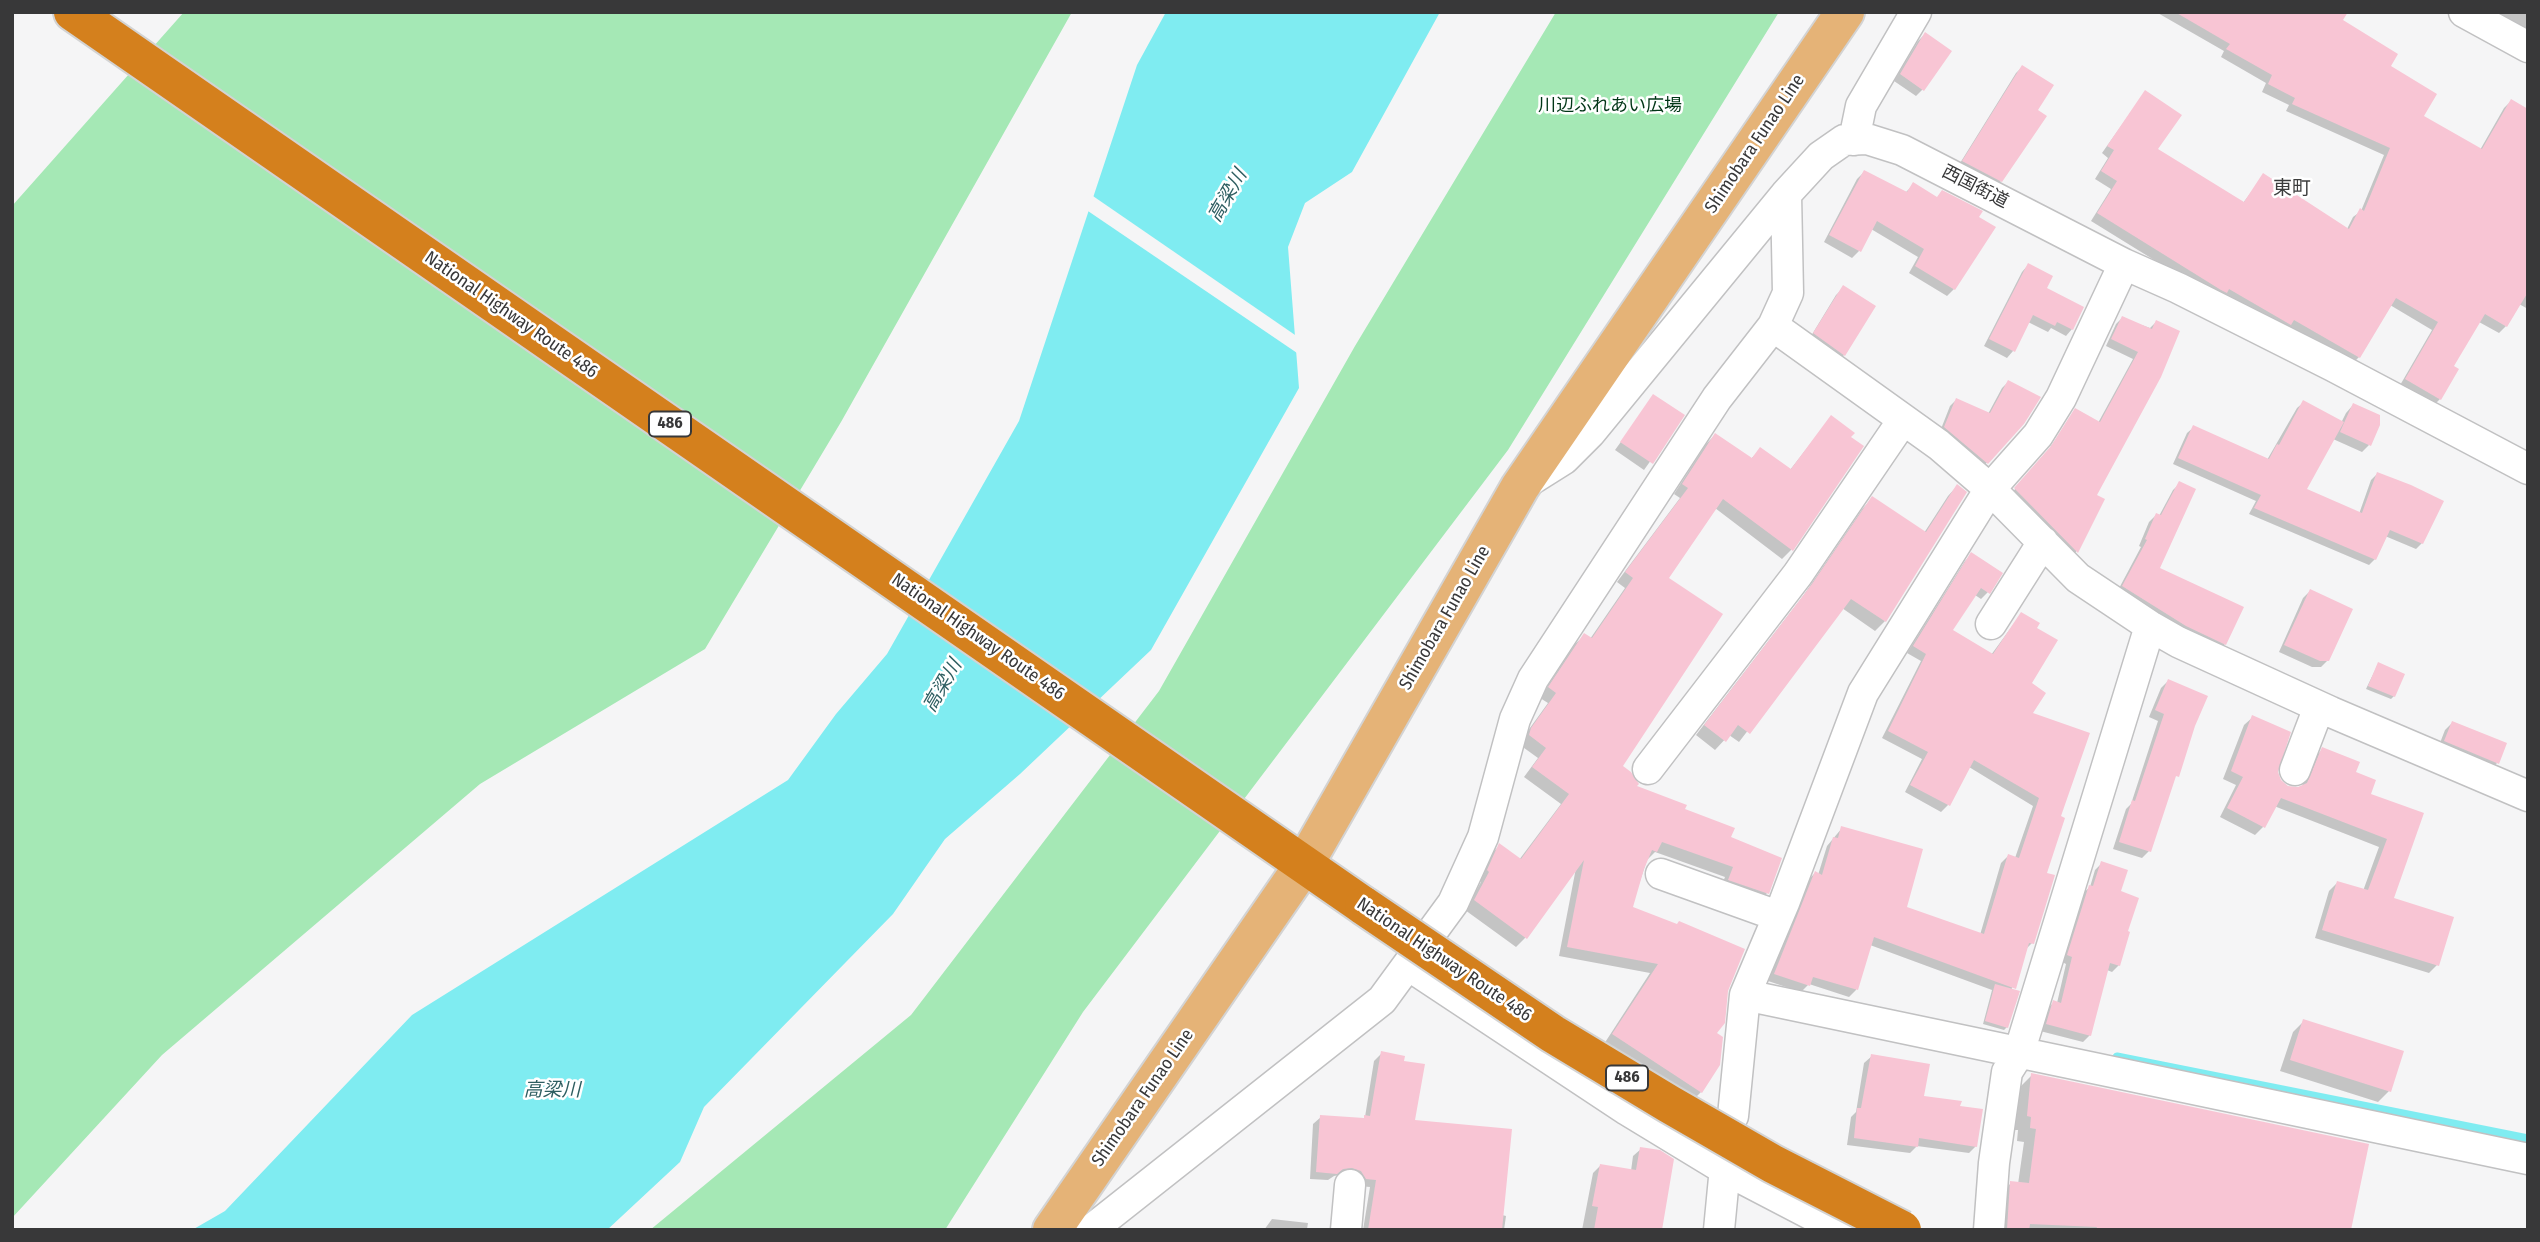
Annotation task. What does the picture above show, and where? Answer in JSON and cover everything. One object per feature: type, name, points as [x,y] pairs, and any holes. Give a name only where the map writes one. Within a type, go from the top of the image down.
[{"type":"highway","name":"National Highway Route 486","points":[[73,12],[1553,1034],[1773,1164],[1902,1230]]},
{"type":"main road","name":"Shimobara Funao Line","points":[[1052,1230],[1305,863],[1520,487],[1845,12]]},
{"type":"street","points":[[1520,487],[1564,459],[1590,433],[1786,194],[1821,156],[1844,140],[1854,140],[1861,106],[1916,12]]},
{"type":"street","points":[[2464,12],[2528,47]]},
{"type":"street","name":"西国街道","points":[[1854,140],[1867,139],[1902,150],[2124,264],[2178,288],[2333,366],[2528,469]]},
{"type":"street","points":[[1091,1230],[1382,1000],[1453,903],[1483,837],[1515,719],[1533,679],[1717,398],[1773,326],[1788,293],[1786,194]]},
{"type":"street","points":[[1733,1116],[1745,995],[1863,693],[1990,489],[2038,435],[2061,398],[2124,264]]},
{"type":"street","points":[[1773,326],[1938,445],[1990,489],[2078,578],[2150,626],[2178,642],[2319,707],[2528,796]]},
{"type":"street","points":[[1648,769],[1798,573],[1903,420]]},
{"type":"street","points":[[1991,624],[2043,542]]},
{"type":"street","points":[[1989,1230],[1994,1163],[2007,1072],[2019,1053],[2150,626]]},
{"type":"street","points":[[2295,771],[2319,707]]},
{"type":"street","points":[[1661,874],[1778,916]]},
{"type":"street","points":[[1408,965],[1606,1097],[1841,1230]]},
{"type":"street","points":[[1745,995],[2528,1159]]},
{"type":"street","points":[[1720,1230],[1725,1163]]},
{"type":"street","points":[[1346,1230],[1350,1185]]},
{"type":"green space","points":[[184,12],[1072,12],[841,422],[705,649],[480,784],[162,1055],[12,1218],[12,206]]},
{"type":"green space","name":"川辺ふれあい広場","points":[[1556,12],[1779,12],[1508,450],[1083,1012],[945,1230],[650,1230],[911,1015],[1159,691],[1355,346]]},
{"type":"water","name":"高梁川","points":[[1166,12],[1440,12],[1352,172],[1305,203],[1288,247],[1299,388],[1151,650],[1020,774],[945,839],[893,914],[704,1107],[680,1162],[607,1230],[192,1230],[225,1211],[412,1015],[788,780],[836,714],[887,654],[1019,421],[1137,65]]},
{"type":"pier","points":[[1090,194],[1298,337],[1300,355],[1085,209]]},
{"type":"building","points":[[2175,12],[2348,12],[2343,20],[2398,54],[2391,66],[2437,94],[2424,116],[2482,149],[2511,99],[2528,109],[2528,292],[2507,327],[2485,314],[2454,366],[2459,369],[2441,400],[2405,379],[2438,322],[2396,298],[2360,358],[2294,320],[2291,325],[2229,289],[2227,293],[2221,290],[2097,213],[2117,181],[2101,171],[2114,150],[2107,146],[2145,90],[2182,115],[2158,149],[2244,202],[2263,173],[2349,229],[2360,208],[2364,211],[2390,148],[2292,104],[2295,98],[2268,84],[2272,75],[2226,49],[2230,44]]},
{"type":"building","points":[[1925,32],[1952,51],[1924,91],[1900,74]]},
{"type":"building","points":[[2022,65],[2054,85],[2038,110],[2047,116],[2002,182],[1962,161]]},
{"type":"building","points":[[1864,170],[1907,192],[1913,182],[1937,197],[1942,190],[1983,211],[1979,217],[1996,227],[1955,290],[1915,266],[1924,249],[1877,221],[1861,252],[1829,235]]},
{"type":"building","points":[[2028,263],[2053,276],[2047,288],[2084,307],[2073,330],[2057,322],[2055,326],[2033,315],[2015,352],[1989,339]]},
{"type":"building","points":[[1843,285],[1876,306],[1845,356],[1813,333]]},
{"type":"building","points":[[2122,316],[2152,329],[2156,320],[2180,331],[2161,377],[2097,495],[2105,499],[2078,553],[2014,488],[2051,446],[2075,408],[2100,422],[2138,352],[2111,339]]},
{"type":"building","points":[[2008,380],[2041,397],[2024,424],[1988,464],[1944,427],[1956,398],[1990,413]]},
{"type":"building","points":[[1653,394],[1685,415],[1653,464],[1620,442]]},
{"type":"building","points":[[2303,400],[2344,422],[2307,489],[2362,513],[2377,472],[2411,485],[2444,501],[2423,544],[2390,530],[2376,560],[2254,508],[2261,495],[2178,458],[2193,425],[2269,459]]},
{"type":"building","points":[[2353,403],[2380,415],[2380,425],[2371,446],[2340,432]]},
{"type":"building","points":[[1831,415],[1855,433],[1851,437],[1864,446],[1793,551],[1723,499],[1669,578],[1723,614],[1623,766],[1631,772],[1639,784],[1637,786],[1687,805],[1685,809],[1735,828],[1731,837],[1782,858],[1769,894],[1728,880],[1733,867],[1662,842],[1657,852],[1652,850],[1644,869],[1633,907],[1677,924],[1679,921],[1745,949],[1728,991],[1725,1023],[1717,1033],[1723,1037],[1720,1065],[1702,1093],[1612,1034],[1658,964],[1567,947],[1584,860],[1527,939],[1474,900],[1489,872],[1487,870],[1499,843],[1521,859],[1569,794],[1532,767],[1546,748],[1529,735],[1531,728],[1556,693],[1548,687],[1584,633],[1592,638],[1633,578],[1625,572],[1688,488],[1682,484],[1715,433],[1752,458],[1760,447],[1791,469]]},
{"type":"building","points":[[2179,481],[2196,489],[2160,568],[2244,607],[2226,645],[2186,626],[2122,586],[2147,540],[2145,539],[2156,513],[2161,515]]},
{"type":"building","points":[[1957,484],[1967,492],[1886,622],[1851,599],[1750,734],[1738,725],[1726,742],[1704,725],[1812,584],[1872,496],[1926,532]]},
{"type":"building","points":[[1971,552],[2003,573],[1990,594],[1981,588],[1953,630],[1993,654],[2021,612],[2040,623],[2037,628],[2058,640],[2032,683],[2046,693],[2033,713],[2090,733],[2061,816],[2065,818],[2047,873],[2055,875],[2034,944],[2029,943],[2016,989],[1874,937],[1858,990],[1813,977],[1810,986],[1774,974],[1815,871],[1822,875],[1833,837],[1838,838],[1841,826],[1923,849],[1907,907],[1984,934],[2008,854],[2019,858],[2039,798],[1974,760],[1950,806],[1910,785],[1928,752],[1888,731],[1926,654],[1913,646]]},
{"type":"building","points":[[2310,589],[2353,609],[2329,661],[2320,661],[2284,645]]},
{"type":"building","points":[[2378,662],[2405,674],[2395,697],[2368,686]]},
{"type":"building","points":[[2168,679],[2208,696],[2195,726],[2179,777],[2176,776],[2151,852],[2119,842],[2164,714],[2155,710]]},
{"type":"building","points":[[2252,715],[2291,732],[2278,772],[2281,780],[2288,786],[2298,787],[2307,783],[2322,747],[2360,762],[2356,772],[2376,780],[2371,794],[2424,813],[2394,898],[2454,917],[2439,966],[2322,930],[2337,881],[2368,890],[2387,839],[2281,798],[2265,828],[2227,808],[2243,777],[2231,771]]},
{"type":"building","points":[[2452,721],[2507,743],[2499,764],[2444,741]]},
{"type":"building","points":[[2101,861],[2128,870],[2121,891],[2139,898],[2120,966],[2110,963],[2091,1036],[2046,1024],[2053,1000],[2061,1003],[2072,957],[2067,955],[2089,885],[2093,886]]},
{"type":"building","points":[[1995,984],[2020,991],[2008,1028],[1985,1021]]},
{"type":"building","points":[[2303,1019],[2404,1051],[2391,1092],[2290,1060]]},
{"type":"building","points":[[1381,1051],[1405,1056],[1404,1061],[1425,1064],[1415,1120],[1512,1129],[1502,1230],[1368,1230],[1376,1180],[1366,1179],[1361,1171],[1352,1168],[1343,1169],[1337,1174],[1316,1172],[1320,1115],[1364,1118],[1364,1115],[1370,1116]]},
{"type":"building","points":[[1871,1054],[1930,1064],[1924,1096],[1962,1101],[1960,1106],[1983,1109],[1977,1147],[1919,1138],[1918,1147],[1854,1138],[1857,1108],[1861,1108]]},
{"type":"building","points":[[2031,1073],[2369,1144],[2351,1230],[2096,1230],[2097,1227],[2030,1224],[2029,1230],[2007,1230],[2010,1181],[2029,1183],[2036,1129],[2030,1128],[2031,1117],[2027,1116]]},
{"type":"building","points":[[1640,1147],[1660,1150],[1674,1159],[1662,1230],[1594,1230],[1598,1207],[1592,1206],[1600,1164],[1636,1170]]},
{"type":"waterway","points":[[2117,1057],[2528,1139]]},
{"type":"district","name":"東町","points":[[2292,189]]}]
